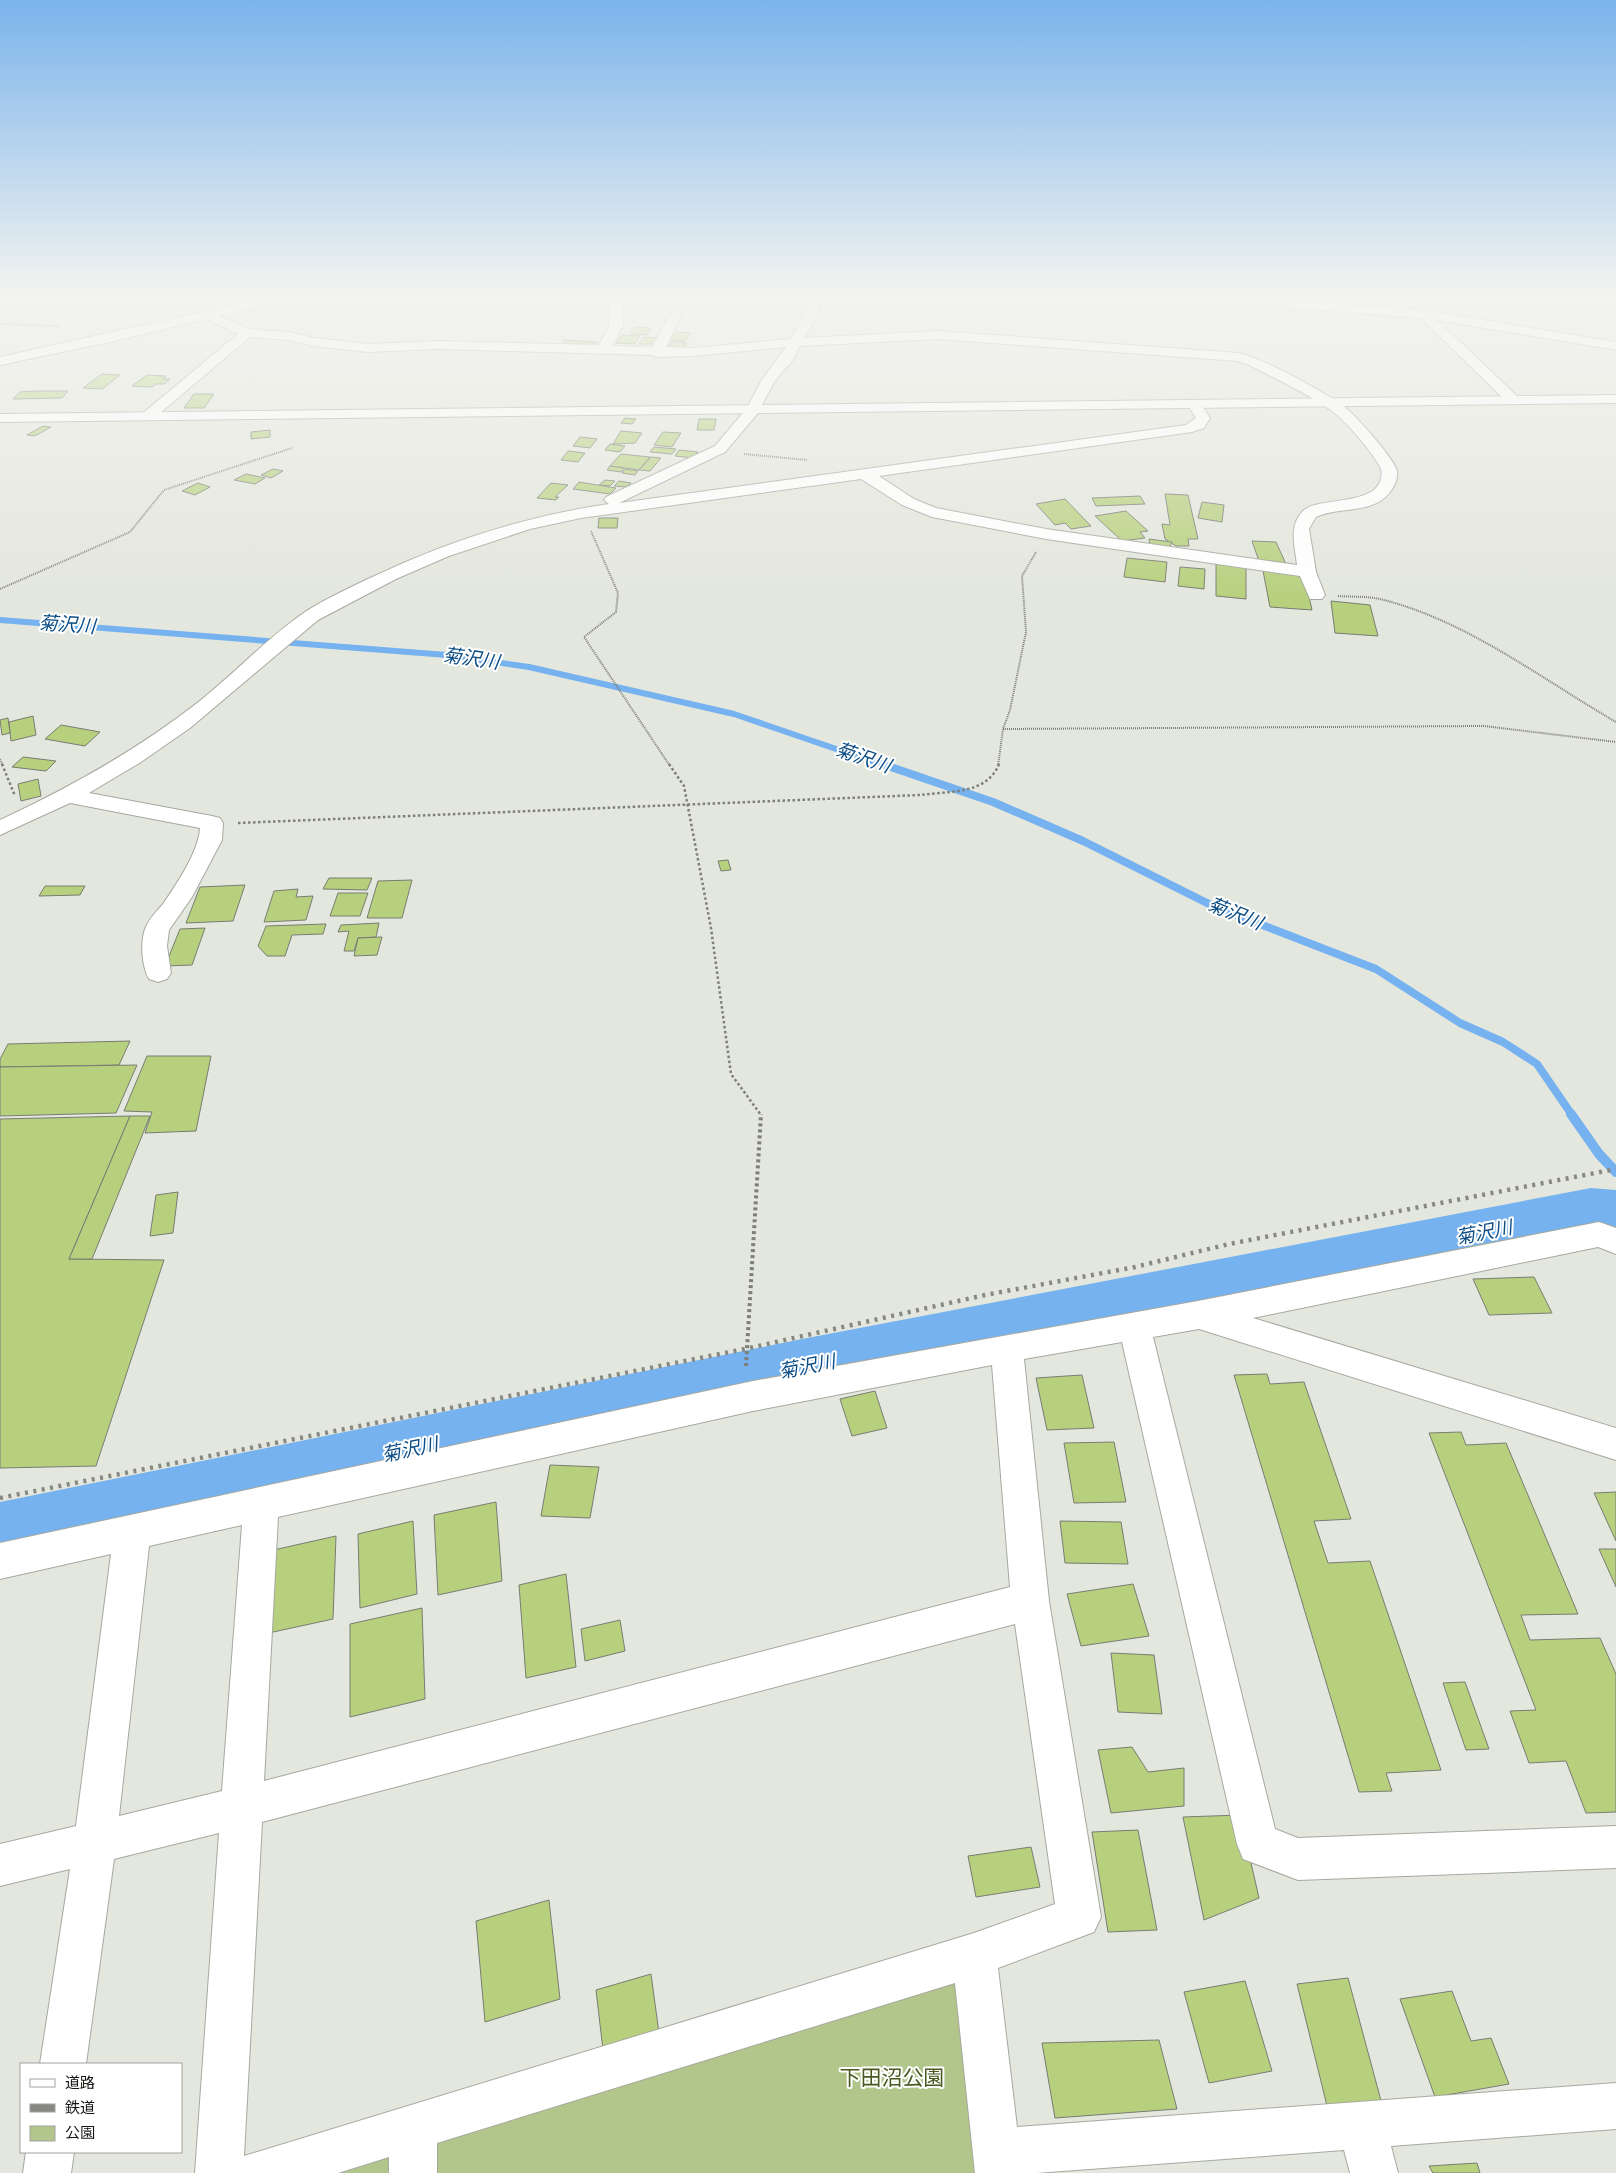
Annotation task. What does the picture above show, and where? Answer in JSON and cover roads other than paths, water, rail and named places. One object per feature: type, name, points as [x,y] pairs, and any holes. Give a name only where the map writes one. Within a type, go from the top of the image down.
[{"type":"street","points":[[148,416],[169,397]]},
{"type":"street","points":[[581,513],[720,448],[754,409],[760,397]]},
{"type":"street","points":[[1316,595],[1307,572],[1301,529],[1309,514],[1316,510],[1366,502],[1383,490],[1389,480],[1389,470],[1367,438],[1338,408],[1320,397]]},
{"type":"street","points":[[0,418],[1616,399]]},
{"type":"street","points":[[0,828],[70,796],[156,742],[206,706],[306,620],[393,574],[476,540],[523,525],[581,513],[1186,429],[1197,426],[1202,422],[1203,418],[1194,404]]},
{"type":"street","points":[[863,473],[908,502],[932,512],[1046,534],[1307,572]]},
{"type":"street","points":[[70,796],[212,823],[211,840],[180,897],[157,929],[155,946],[158,973]]},
{"type":"street","points":[[0,1561],[753,1396],[1008,1348],[1198,1315],[1523,1251],[1599,1234],[1616,1241]]},
{"type":"street","points":[[1198,1315],[1616,1444]]},
{"type":"street","points":[[1135,1327],[1258,1844],[1298,1859],[1616,1847]]},
{"type":"street","points":[[260,2173],[974,1955],[1080,1917],[1030,1601],[1008,1348]]},
{"type":"street","points":[[219,2173],[261,1503]]},
{"type":"street","points":[[63,2063],[95,1842],[132,1533]]},
{"type":"street","points":[[0,1865],[242,1807],[1030,1601]]},
{"type":"street","points":[[974,1955],[998,2162],[1362,2125],[1616,2106]]},
{"type":"street","points":[[1362,2125],[1374,2173]]},
{"type":"street","points":[[413,2126],[413,2173]]},
{"type":"street","points":[[47,2173],[50,2153]]},
{"type":"waterway","name":"菊沢川","points":[[0,620],[447,655],[529,667],[734,714],[886,766]]},
{"type":"waterway","name":"菊沢川","points":[[882,764],[993,802],[1083,841],[1213,906],[1376,969],[1460,1023],[1503,1042],[1537,1064],[1572,1115]]},
{"type":"waterway","name":"菊沢川","points":[[1571,1114],[1599,1154],[1616,1172]]},
{"type":"waterway","name":"菊沢川","points":[[0,1536],[802,1368],[1591,1212],[1616,1214]]},
{"type":"railway","points":[[0,1498],[745,1349],[985,1295],[1135,1267],[1229,1244],[1616,1169]]},
{"type":"park label","name":"下田沼公園","points":[[892,2078]]}]
